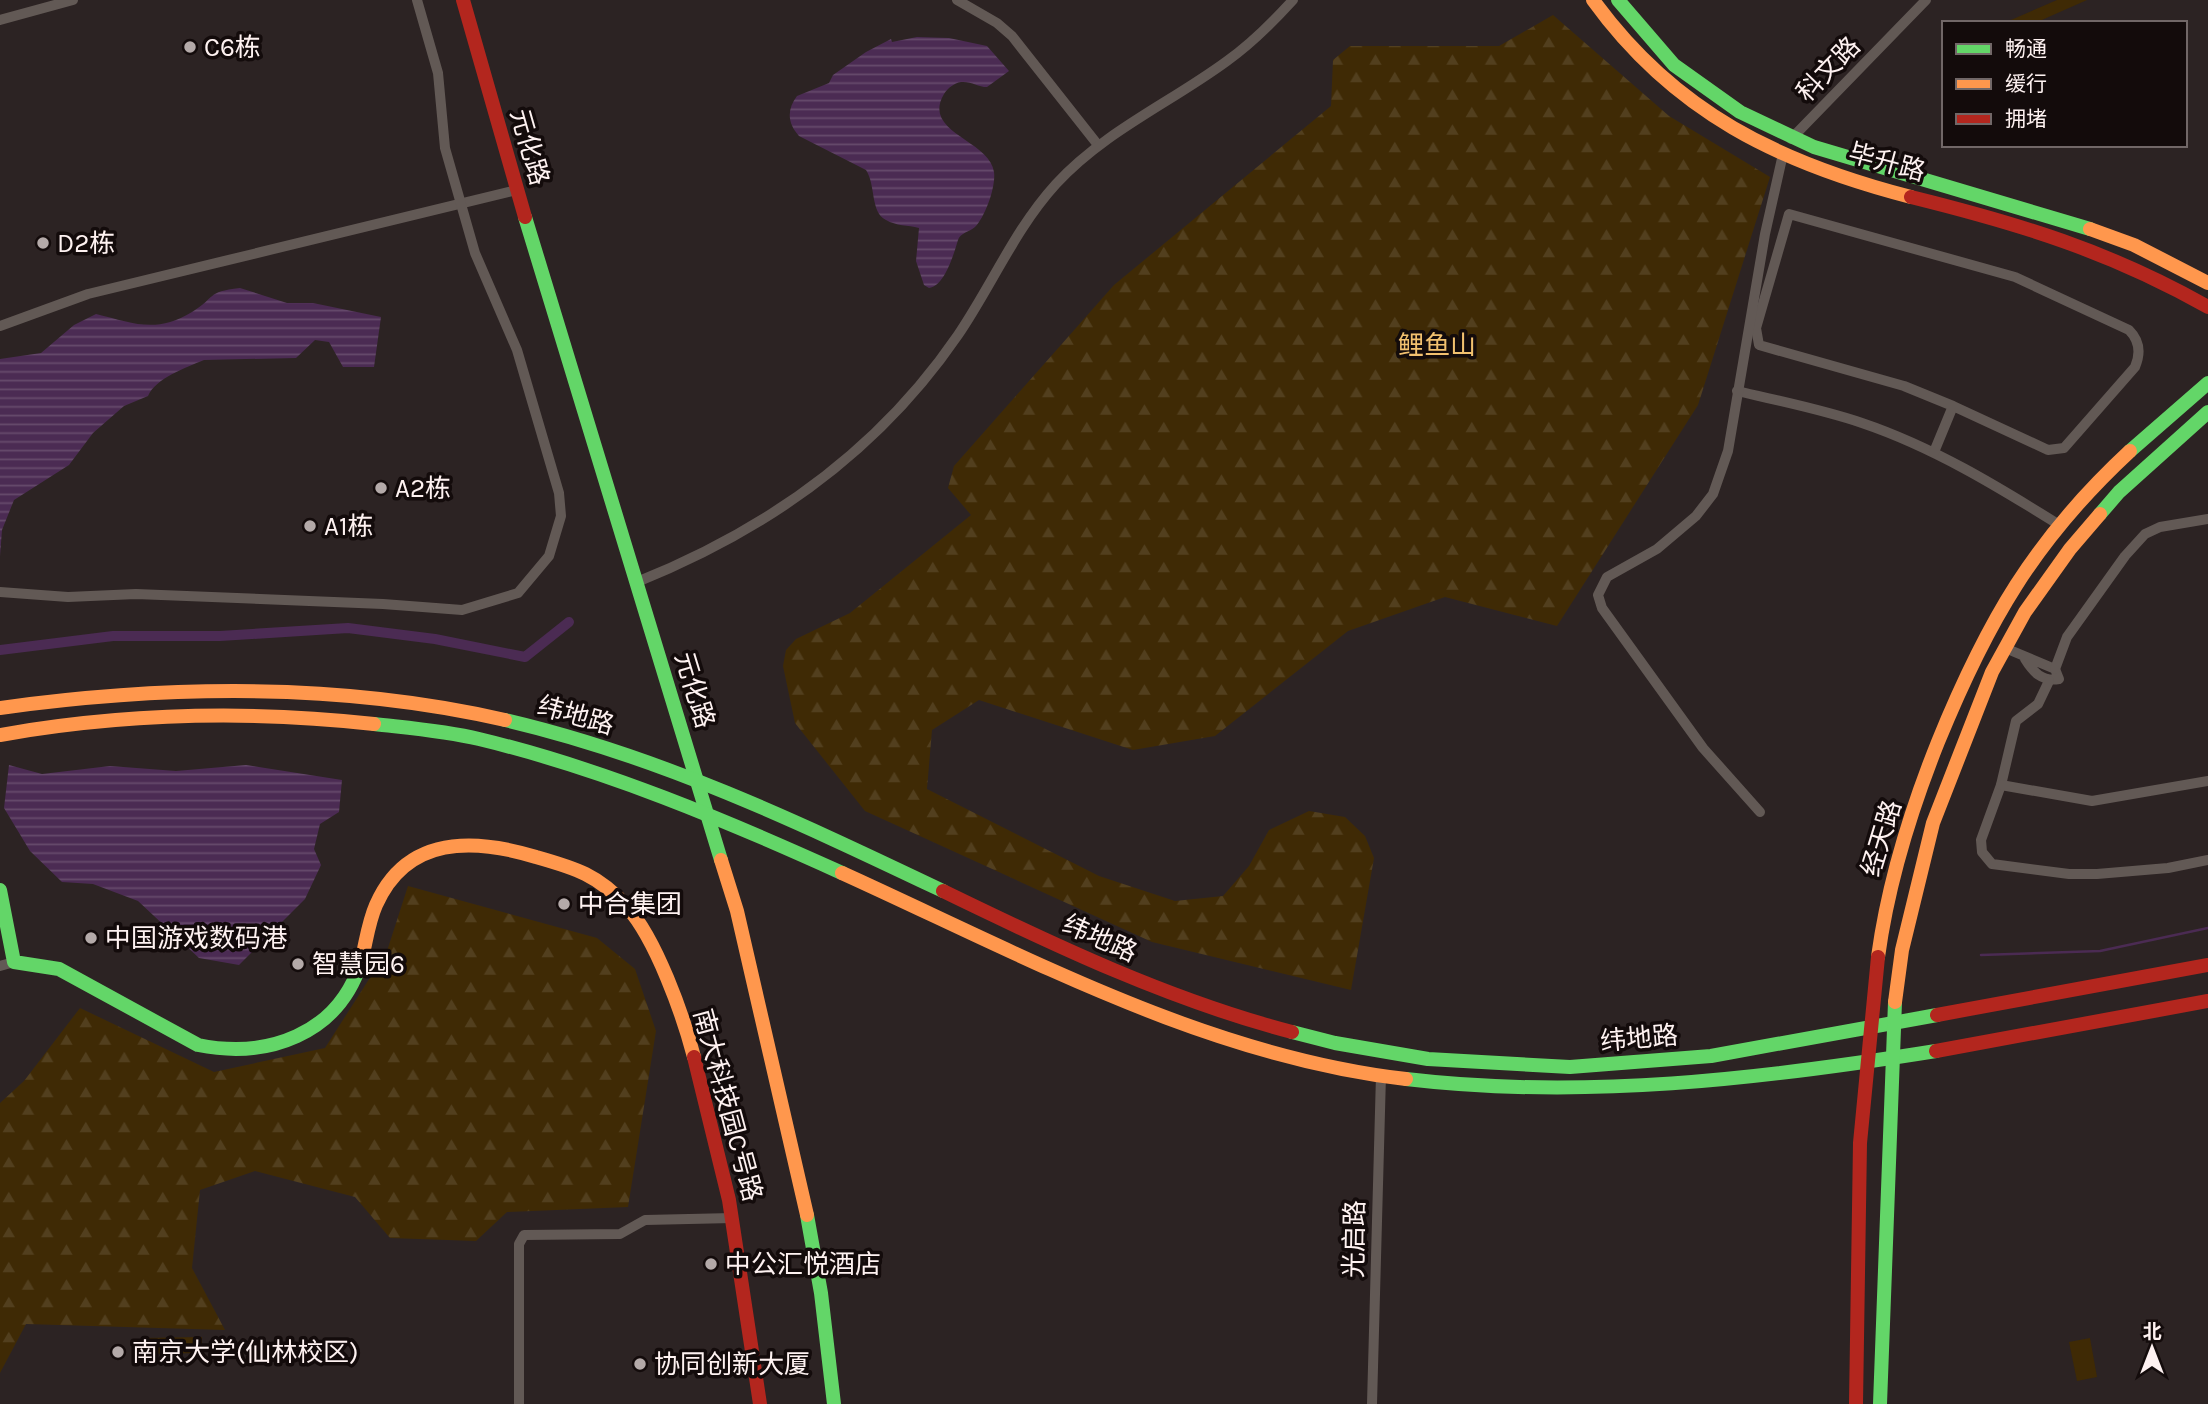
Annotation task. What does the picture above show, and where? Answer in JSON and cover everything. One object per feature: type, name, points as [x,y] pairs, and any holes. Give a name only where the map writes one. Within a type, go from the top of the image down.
[{"type":"main road","name":"元化路","points":[[463,0],[517,190],[737,911],[799,1174],[821,1293],[834,1404]]},
{"type":"main road","name":"毕升路","points":[[1592,0],[1607,22],[1653,71],[1709,116],[1783,154],[1804,164],[2059,237],[2128,264],[2208,307]]},
{"type":"main road","name":"毕升路","points":[[1618,0],[1661,53],[1709,93],[1791,139],[1837,157],[2093,228],[2139,246],[2208,283]]},
{"type":"main road","name":"经天路","points":[[1856,1404],[1865,1062],[1869,1027],[1892,883],[1939,738],[1970,663],[2004,600],[2060,526],[2160,422],[2208,383]]},
{"type":"main road","name":"经天路","points":[[1880,1404],[1893,1022],[1902,950],[1933,823],[1961,746],[2005,648],[2025,612],[2062,560],[2111,501],[2178,436],[2208,412]]},
{"type":"main road","name":"纬地路","points":[[0,708],[85,695],[248,691],[359,697],[478,713],[612,750],[696,779],[792,818],[1127,977],[1250,1021],[1339,1044],[1478,1064],[1615,1066],[1712,1055],[2208,965]]},
{"type":"main road","name":"纬地路","points":[[0,735],[101,720],[248,715],[357,722],[473,737],[604,774],[710,816],[1051,969],[1185,1024],[1262,1048],[1381,1075],[1527,1090],[1617,1088],[1891,1059],[2208,1001]]},
{"type":"main road","name":"南大科技园C号路","points":[[0,890],[7,964],[59,969],[198,1045],[235,1052],[260,1050],[296,1039],[317,1026],[335,1009],[355,978],[368,940],[371,919],[387,884],[407,864],[427,852],[448,846],[473,844],[591,874],[615,890],[640,927],[691,1041],[733,1218],[747,1297],[760,1404]]},
{"type":"street","points":[[0,20],[73,0]]},
{"type":"street","points":[[0,592],[68,597],[136,594],[462,610],[518,593],[550,556],[561,516],[559,493],[517,350],[475,253],[445,148],[433,47],[417,0]]},
{"type":"street","points":[[957,0],[997,23],[1012,36],[1098,145]]},
{"type":"street","points":[[637,582],[713,549],[802,496],[900,411],[972,314],[1027,221],[1056,184],[1098,145],[1227,61],[1293,0]]},
{"type":"street","name":"科文路","points":[[1791,139],[1926,0]]},
{"type":"street","points":[[1760,812],[1703,748],[1602,608],[1598,595],[1607,577],[1657,550],[1683,529],[1707,503],[1725,463],[1783,154]]},
{"type":"street","points":[[0,326],[88,294],[517,190]]},
{"type":"street","points":[[1789,214],[2015,277],[2129,330],[2138,341],[2135,367],[2060,450],[2044,449],[1953,406],[1904,386],[1759,345],[1756,328],[1789,214]]},
{"type":"street","points":[[1737,391],[1864,423],[1934,452],[1995,484],[2060,526]]},
{"type":"street","points":[[1934,452],[1953,406]]},
{"type":"street","points":[[2055,669],[2067,637],[2125,556],[2145,534],[2161,527],[2208,519]]},
{"type":"street","points":[[2005,648],[2025,659],[2040,661],[2055,669],[2059,679],[2049,681],[2033,671],[2025,659]]},
{"type":"street","points":[[2049,681],[2038,704],[2016,721],[2001,785],[1981,840],[1982,852],[1992,864],[2069,874],[2097,874],[2168,868],[2208,860]]},
{"type":"street","points":[[2001,785],[2092,801],[2208,781]]},
{"type":"street","name":"光启路","points":[[1372,1404],[1381,1075]]},
{"type":"street","points":[[519,1404],[519,1244],[524,1235],[621,1234],[646,1220],[733,1218]]},
{"type":"green space","points":[[2057,0],[2087,0],[2040,21],[2009,21]]},
{"type":"green space","name":"鲤鱼山","points":[[1553,15],[1669,116],[1770,177],[1698,405],[1557,626],[1445,597],[1348,631],[1215,736],[1133,750],[979,700],[932,730],[927,789],[1099,876],[1175,901],[1223,896],[1249,866],[1269,830],[1309,811],[1345,817],[1365,836],[1374,858],[1351,990],[1152,942],[865,811],[795,723],[783,666],[786,650],[796,639],[850,613],[971,515],[948,488],[954,466],[1114,285],[1331,106],[1333,60],[1350,46],[1499,46]]},
{"type":"green space","points":[[408,886],[597,938],[635,969],[656,1031],[628,1207],[507,1212],[476,1241],[390,1238],[355,1197],[255,1171],[200,1190],[192,1268],[225,1330],[26,1324],[0,1373],[0,1103],[24,1081],[80,1008],[214,1072],[325,1048],[387,951]]},
{"type":"green space","points":[[202,1337],[202,1353],[144,1354],[144,1338]]},
{"type":"green space","points":[[2090,1338],[2097,1377],[2077,1381],[2069,1342]]},
{"type":"shaded area","points":[[917,37],[949,38],[987,46],[1009,71],[987,87],[968,82],[956,83],[944,94],[939,107],[942,118],[949,127],[990,161],[994,178],[992,193],[982,216],[975,227],[959,238],[944,275],[935,286],[929,288],[924,285],[916,261],[919,228],[894,223],[881,216],[875,205],[866,170],[799,136],[792,126],[790,116],[791,106],[797,96],[829,83],[833,75],[866,52],[891,39],[892,42]]},
{"type":"shaded area","points":[[240,288],[287,303],[313,303],[381,317],[374,367],[343,367],[329,342],[315,340],[296,358],[204,360],[172,374],[157,384],[148,396],[124,406],[93,433],[69,465],[14,500],[2,530],[0,556],[0,359],[41,353],[74,325],[96,314],[122,321],[156,325],[179,319],[200,307],[216,293]]},
{"type":"shaded area","points":[[9,765],[42,774],[110,766],[176,771],[246,765],[342,780],[339,812],[320,824],[314,849],[321,865],[305,899],[239,965],[199,958],[138,901],[93,884],[62,882],[30,851],[4,808]]},
{"type":"waterway","points":[[0,650],[113,636],[220,636],[348,628],[435,639],[525,657],[569,622]]},
{"type":"waterway","points":[[1981,955],[2100,951],[2208,928]]},
{"type":"traffic: fast","points":[[1618,0],[1674,65],[1740,112],[1814,147],[2090,229]]},
{"type":"traffic: fast","points":[[525,217],[721,860]]},
{"type":"traffic: fast","points":[[2130,451],[2208,383]]},
{"type":"traffic: fast","points":[[2100,514],[2119,492],[2208,412]]},
{"type":"traffic: fast","points":[[505,720],[619,752],[674,772],[782,817],[943,891]]},
{"type":"traffic: fast","points":[[374,724],[466,736],[572,765],[664,797],[842,873]]},
{"type":"traffic: fast","points":[[0,890],[14,962],[59,969],[198,1045],[249,1048],[274,1044],[297,1036],[318,1024],[336,1008],[350,987],[361,962]]},
{"type":"traffic: fast","points":[[1880,1404],[1895,1002]]},
{"type":"traffic: fast","points":[[1292,1032],[1335,1043],[1428,1059],[1570,1067],[1711,1056],[1937,1015]]},
{"type":"traffic: fast","points":[[1406,1079],[1472,1085],[1605,1087],[1738,1078],[1936,1051]]},
{"type":"traffic: fast","points":[[807,1215],[821,1293],[834,1404]]},
{"type":"traffic: slow","points":[[1593,0],[1658,73],[1694,103],[1733,128],[1817,168],[1911,197]]},
{"type":"traffic: slow","points":[[2090,229],[2134,245],[2208,283]]},
{"type":"traffic: slow","points":[[1878,957],[1894,875],[1909,821],[1938,742],[1975,658],[2016,585],[2040,551],[2066,517],[2130,451]]},
{"type":"traffic: slow","points":[[1895,1002],[1902,950],[1933,823],[1992,672],[2025,612],[2070,549],[2100,514]]},
{"type":"traffic: slow","points":[[0,708],[126,695],[253,691],[380,699],[505,720]]},
{"type":"traffic: slow","points":[[0,735],[93,722],[186,716],[280,717],[374,724]]},
{"type":"traffic: slow","points":[[361,962],[376,905],[389,882],[405,865],[424,854],[466,845],[536,857],[586,874],[606,887],[627,907],[658,957],[676,1000],[694,1057]]},
{"type":"traffic: slow","points":[[721,860],[737,911],[807,1215]]},
{"type":"traffic: slow","points":[[842,873],[1047,968],[1187,1025],[1259,1049],[1332,1067],[1406,1079]]},
{"type":"traffic: jam","points":[[463,0],[525,217]]},
{"type":"traffic: jam","points":[[1911,197],[2063,241],[2135,270],[2208,307]]},
{"type":"traffic: jam","points":[[943,891],[1028,932],[1158,988],[1292,1032]]},
{"type":"traffic: jam","points":[[1856,1404],[1860,1143],[1878,957]]},
{"type":"traffic: jam","points":[[1937,1015],[2208,965]]},
{"type":"traffic: jam","points":[[1936,1051],[2208,1001]]},
{"type":"traffic: jam","points":[[694,1057],[729,1200],[760,1404]]},
{"type":"place","name":"C6栋","points":[[190,47]]},
{"type":"place","name":"D2栋","points":[[43,243]]},
{"type":"place","name":"A2栋","points":[[381,488]]},
{"type":"place","name":"A1栋","points":[[310,526]]},
{"type":"place","name":"中合集团","points":[[564,904]]},
{"type":"place","name":"中国游戏数码港","points":[[91,938]]},
{"type":"place","name":"智慧园6","points":[[298,964]]},
{"type":"place","name":"中公汇悦酒店","points":[[711,1264]]},
{"type":"place","name":"南京大学(仙林校区)","points":[[118,1352]]},
{"type":"place","name":"协同创新大厦","points":[[640,1364]]}]
